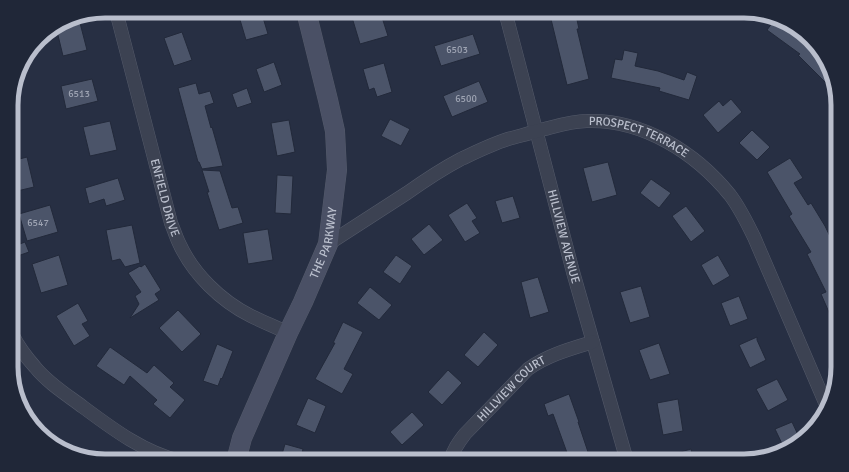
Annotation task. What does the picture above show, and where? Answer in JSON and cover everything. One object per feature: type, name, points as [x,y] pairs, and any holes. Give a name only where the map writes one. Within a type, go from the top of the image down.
[{"type":"street","name":"ENFIELD DRIVE","points":[[118,18],[171,223],[179,244],[197,272],[222,296],[250,316],[288,333]]},
{"type":"street","name":"THE PARKWAY","points":[[238,454],[242,438],[328,244],[337,170],[334,130],[308,18]]},
{"type":"street","name":"HILLVIEW AVENUE","points":[[507,18],[571,264],[625,454]]},
{"type":"street","name":"PROSPECT TERRACE","points":[[328,244],[432,176],[486,147],[507,139],[566,123],[587,121],[623,124],[637,128],[672,145],[698,162],[711,174],[743,214],[824,399]]},
{"type":"street","name":"HILLVIEW COURT","points":[[452,454],[453,450],[465,434],[528,369],[554,354],[593,342]]},
{"type":"street","points":[[18,345],[34,366],[56,387],[113,429],[138,445],[158,454]]},
{"type":"building","points":[[239,18],[263,18],[268,34],[246,40]]},
{"type":"building","points":[[352,18],[382,18],[388,36],[360,44]]},
{"type":"building","points":[[551,18],[577,18],[579,29],[577,29],[589,79],[567,85]]},
{"type":"building","points":[[80,22],[87,50],[63,56],[57,33]]},
{"type":"building","points":[[772,23],[797,36],[813,52],[822,67],[828,85],[798,55],[800,54],[767,30]]},
{"type":"building","points":[[182,32],[192,60],[174,66],[164,38]]},
{"type":"building","points":[[473,34],[480,54],[441,66],[434,46]]},
{"type":"building","points":[[624,50],[638,53],[635,66],[658,71],[684,80],[687,72],[697,76],[689,100],[659,91],[660,88],[611,78],[615,59],[622,60]]},
{"type":"building","points":[[274,62],[282,85],[264,92],[256,69]]},
{"type":"building","points":[[384,63],[392,92],[377,97],[374,88],[369,90],[363,69]]},
{"type":"building","points":[[92,79],[98,101],[66,109],[61,86]]},
{"type":"building","points":[[479,81],[488,102],[452,117],[443,96]]},
{"type":"building","points":[[196,83],[199,94],[210,91],[214,103],[205,106],[223,166],[202,169],[198,162],[178,88]]},
{"type":"building","points":[[247,88],[252,103],[237,108],[232,94]]},
{"type":"building","points":[[731,99],[742,112],[718,133],[703,115],[719,101],[723,106]]},
{"type":"building","points":[[390,119],[410,129],[401,146],[381,136]]},
{"type":"building","points":[[289,120],[295,152],[277,156],[271,123]]},
{"type":"building","points":[[110,121],[117,150],[90,156],[83,127]]},
{"type":"building","points":[[752,130],[770,147],[757,160],[739,143]]},
{"type":"building","points":[[27,157],[34,187],[18,191],[18,159]]},
{"type":"building","points":[[790,158],[803,178],[794,183],[808,205],[811,203],[831,238],[831,317],[821,294],[826,292],[807,254],[811,252],[789,216],[792,214],[767,172]]},
{"type":"building","points":[[608,162],[617,195],[592,202],[583,168]]},
{"type":"building","points":[[202,170],[220,171],[232,208],[238,207],[243,223],[219,230]]},
{"type":"building","points":[[277,175],[293,176],[291,214],[275,213]]},
{"type":"building","points":[[118,178],[125,200],[106,206],[104,199],[89,204],[85,188]]},
{"type":"building","points":[[651,179],[671,193],[659,208],[640,193]]},
{"type":"building","points":[[513,196],[520,218],[502,223],[495,201]]},
{"type":"building","points":[[467,203],[477,218],[472,221],[480,233],[465,242],[448,215]]},
{"type":"building","points":[[50,205],[58,232],[27,241],[19,214]]},
{"type":"building","points":[[686,206],[705,231],[691,242],[672,216]]},
{"type":"building","points":[[429,224],[443,240],[424,255],[411,239]]},
{"type":"building","points":[[132,225],[140,263],[125,267],[120,259],[112,261],[106,230]]},
{"type":"building","points":[[268,229],[273,260],[248,264],[243,233]]},
{"type":"building","points":[[25,242],[29,252],[18,256],[18,245]]},
{"type":"building","points":[[59,255],[68,285],[41,293],[32,264]]},
{"type":"building","points":[[396,255],[412,266],[400,284],[383,272]]},
{"type":"building","points":[[718,255],[730,276],[713,286],[701,265]]},
{"type":"building","points":[[145,264],[161,290],[155,294],[159,300],[130,318],[139,304],[135,296],[141,292],[128,273]]},
{"type":"building","points":[[538,277],[549,312],[530,318],[521,282]]},
{"type":"building","points":[[641,286],[650,317],[630,323],[620,292]]},
{"type":"building","points":[[370,287],[392,305],[379,320],[357,303]]},
{"type":"building","points":[[739,296],[748,319],[730,326],[721,303]]},
{"type":"building","points":[[78,303],[88,321],[82,324],[90,336],[74,346],[56,316]]},
{"type":"building","points":[[178,310],[201,334],[182,352],[159,328]]},
{"type":"building","points":[[343,322],[363,332],[344,369],[353,374],[342,394],[315,379],[335,343],[333,343]]},
{"type":"building","points":[[484,332],[498,345],[478,367],[464,355]]},
{"type":"building","points":[[757,337],[766,360],[750,368],[739,345]]},
{"type":"building","points":[[659,343],[670,374],[650,380],[639,350]]},
{"type":"building","points":[[217,344],[233,351],[218,386],[203,381]]},
{"type":"building","points":[[110,347],[147,373],[154,365],[174,383],[170,387],[185,400],[170,418],[153,404],[157,400],[130,376],[124,385],[96,366]]},
{"type":"building","points":[[448,370],[462,383],[442,405],[428,392]]},
{"type":"building","points":[[777,379],[788,400],[768,411],[756,389]]},
{"type":"building","points":[[569,394],[589,454],[567,454],[553,414],[548,416],[544,404]]},
{"type":"building","points":[[308,398],[326,406],[315,433],[296,425]]},
{"type":"building","points":[[678,399],[683,431],[663,435],[657,403]]},
{"type":"building","points":[[412,412],[424,425],[402,445],[390,432]]},
{"type":"building","points":[[792,422],[798,435],[782,444],[775,429]]},
{"type":"building","points":[[285,444],[303,449],[302,454],[282,454]]},
{"type":"building","points":[[691,449],[692,454],[673,454]]}]
